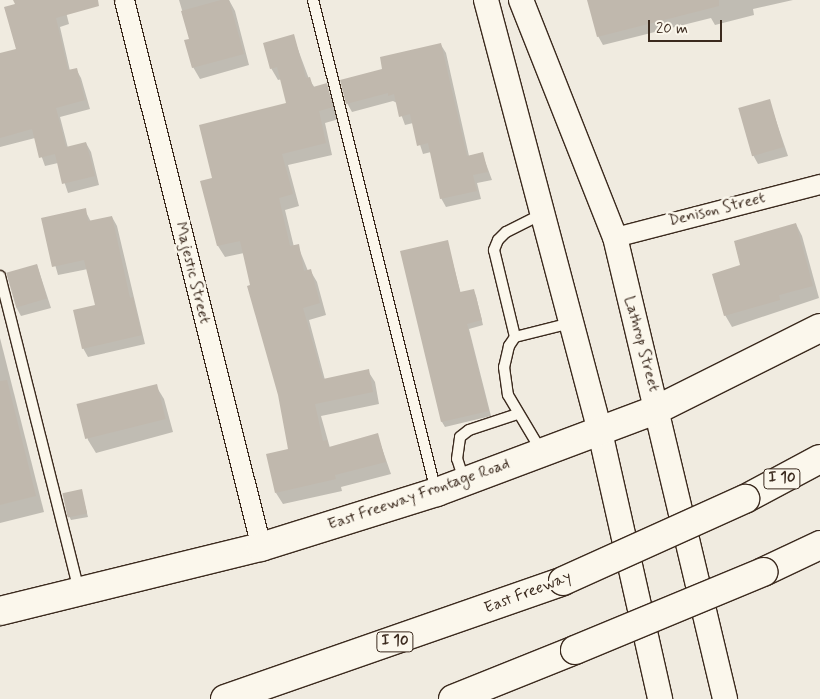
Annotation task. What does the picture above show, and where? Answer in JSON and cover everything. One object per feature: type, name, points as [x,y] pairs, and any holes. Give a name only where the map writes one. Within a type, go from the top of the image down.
[{"type":"main road","name":"East Freeway Frontage Road","points":[[0,611],[261,547],[437,492],[658,409],[820,328]]},
{"type":"main road","name":"East Freeway","points":[[226,699],[563,581],[745,499],[820,459]]},
{"type":"main road","points":[[453,699],[763,572],[820,545]]},
{"type":"street","name":"Majestic Street","points":[[124,0],[261,547]]},
{"type":"street","points":[[486,0],[600,432],[660,699]]},
{"type":"street","name":"Lathrop Street","points":[[521,0],[615,237],[658,409],[725,699]]},
{"type":"street","name":"Denison Street","points":[[615,237],[820,184]]},
{"type":"lane","points":[[312,0],[437,492]]},
{"type":"lane","points":[[515,337],[494,250],[498,240],[506,232],[542,214]]},
{"type":"lane","points":[[0,276],[80,592]]},
{"type":"lane","points":[[543,453],[517,414],[508,395],[504,367],[509,346],[515,337],[571,323]]},
{"type":"lane","points":[[465,481],[457,459],[460,437],[469,430],[517,414]]},
{"type":"building","points":[[13,0],[98,0],[99,6],[56,18],[68,70],[77,68],[85,100],[56,108],[66,147],[86,142],[95,176],[62,184],[55,154],[39,158],[32,129],[0,138],[0,53],[16,49],[4,7],[15,4]]},
{"type":"building","points":[[221,0],[229,0],[244,54],[192,68],[184,40],[189,39],[181,11]]},
{"type":"building","points":[[587,0],[719,0],[719,6],[597,37]]},
{"type":"building","points":[[294,34],[306,78],[310,77],[313,87],[327,83],[333,107],[319,111],[326,143],[282,154],[293,194],[279,198],[290,246],[299,244],[304,271],[311,269],[320,303],[303,308],[323,379],[369,369],[373,392],[315,404],[323,441],[327,440],[329,447],[378,433],[386,462],[335,475],[336,479],[275,493],[266,454],[288,449],[278,395],[247,286],[250,285],[240,241],[217,246],[200,181],[212,178],[199,125],[286,103],[277,67],[270,69],[263,43]]},
{"type":"building","points":[[441,43],[467,156],[483,152],[488,172],[473,175],[477,191],[440,199],[428,143],[417,146],[410,114],[399,117],[394,94],[388,96],[388,93],[346,104],[340,80],[382,69],[380,57]]},
{"type":"building","points":[[770,99],[784,147],[752,156],[738,108]]},
{"type":"building","points":[[86,208],[88,221],[112,216],[130,298],[133,297],[142,335],[82,349],[73,310],[95,305],[84,260],[52,267],[41,218]]},
{"type":"building","points":[[796,223],[813,286],[779,295],[780,300],[724,316],[712,274],[740,265],[734,241]]},
{"type":"building","points":[[448,240],[460,292],[474,289],[482,320],[467,324],[489,411],[441,422],[400,251]]},
{"type":"building","points":[[37,264],[47,299],[16,307],[6,273]]},
{"type":"building","points":[[7,380],[36,496],[0,505],[0,381]]},
{"type":"building","points":[[157,384],[166,419],[85,439],[76,404]]},
{"type":"building","points":[[82,489],[87,513],[68,518],[62,493]]}]
